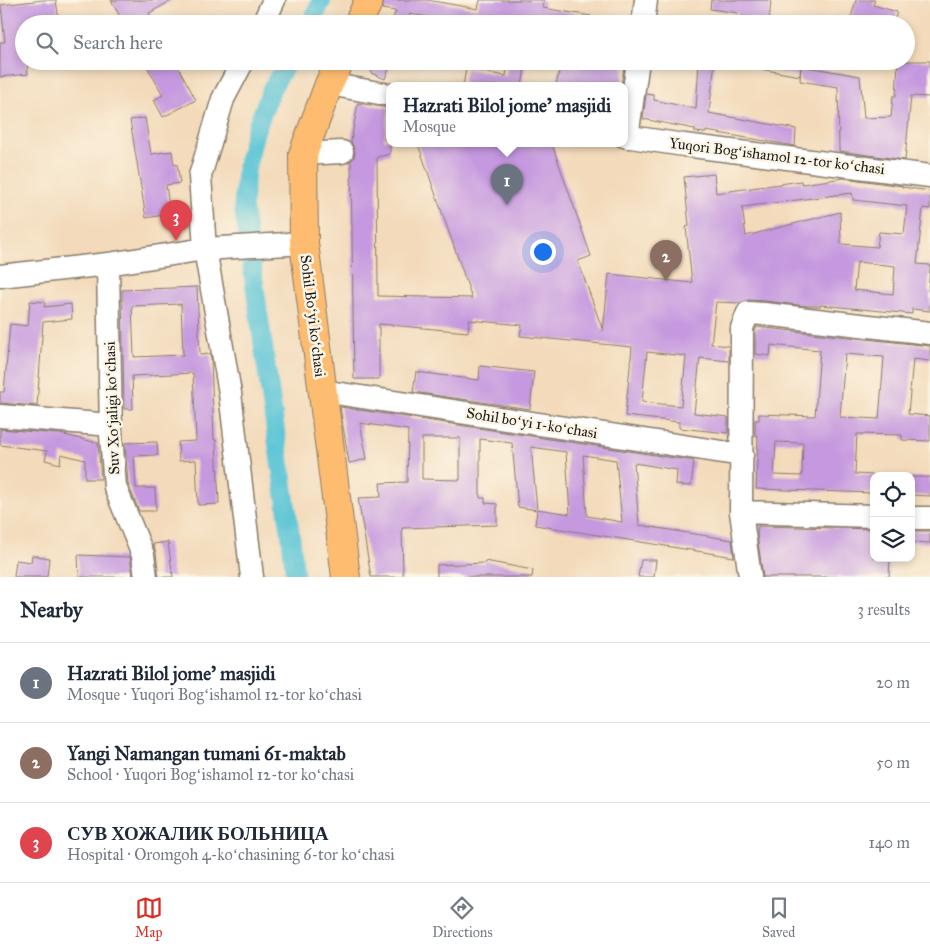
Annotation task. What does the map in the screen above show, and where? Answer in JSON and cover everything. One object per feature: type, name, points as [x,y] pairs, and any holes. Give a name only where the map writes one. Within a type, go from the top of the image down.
[{"type":"main road","points":[[362,15],[369,0]]},
{"type":"main road","name":"Sohil Boʻyi koʻchasi","points":[[334,73],[303,154],[295,243],[322,391],[346,577]]},
{"type":"street","points":[[267,15],[274,0]]},
{"type":"street","points":[[644,15],[646,0]]},
{"type":"street","points":[[238,70],[223,99],[200,176],[212,248],[252,577]]},
{"type":"street","points":[[628,124],[637,70]]},
{"type":"street","points":[[334,73],[386,93]]},
{"type":"street","name":"Yuqori Bogʻishamol 12-tor koʻchasi","points":[[628,136],[930,176]]},
{"type":"street","points":[[303,154],[342,152]]},
{"type":"street","points":[[0,276],[108,264],[212,248],[295,243]]},
{"type":"street","name":"Suv Xoʻjaligi koʻchasi","points":[[108,264],[110,425],[115,487],[143,555],[146,577]]},
{"type":"street","points":[[750,577],[742,512],[742,328],[748,313],[930,333]]},
{"type":"street","name":"Sohil boʻyi 1-koʻchasi","points":[[322,391],[742,455]]},
{"type":"street","points":[[0,416],[110,425]]},
{"type":"street","points":[[742,512],[870,516]]},
{"type":"street","points":[[915,518],[930,518]]},
{"type":"building","points":[[56,0],[58,15],[15,15],[15,70],[28,70],[28,74],[0,77],[0,42],[5,42],[1,5]]},
{"type":"building","points":[[111,0],[173,0],[149,13],[150,15],[119,15]]},
{"type":"building","points":[[384,0],[427,0],[478,9],[480,0],[544,0],[543,8],[585,15],[394,15],[396,11],[382,9]]},
{"type":"building","points":[[711,0],[771,0],[770,15],[738,15],[738,13],[710,9]]},
{"type":"building","points":[[856,0],[875,0],[873,5],[897,12],[896,15],[852,15]]},
{"type":"building","points":[[915,61],[930,61],[930,97],[911,96],[905,160],[839,151],[838,87],[800,81],[801,70],[825,70],[860,76],[864,118],[891,117],[893,96],[896,96],[897,70],[915,70]]},
{"type":"building","points":[[149,70],[180,70],[196,100],[163,117],[154,100],[163,95]]},
{"type":"building","points":[[372,70],[388,70],[385,79],[371,73]]},
{"type":"building","points":[[466,70],[506,76],[507,70],[525,70],[523,82],[464,82]]},
{"type":"building","points":[[559,70],[624,70],[622,82],[557,82]]},
{"type":"building","points":[[698,70],[714,70],[709,113],[796,129],[795,146],[706,131],[706,133],[695,132],[695,129],[643,119],[646,94],[654,95],[654,100],[696,109]]},
{"type":"building","points":[[766,70],[800,70],[800,76]]},
{"type":"building","points":[[358,103],[386,108],[384,140],[386,140],[386,147],[390,147],[390,154],[377,157],[378,296],[472,298],[419,147],[553,147],[591,256],[578,261],[603,331],[609,274],[692,283],[686,227],[689,226],[684,177],[714,174],[716,193],[801,181],[802,184],[844,178],[930,191],[930,209],[923,208],[917,264],[930,265],[928,291],[930,291],[930,311],[912,309],[912,314],[749,300],[740,303],[716,302],[711,344],[729,346],[729,361],[700,358],[694,413],[728,417],[728,433],[679,428],[679,422],[625,416],[632,347],[520,336],[522,325],[469,320],[468,332],[379,324],[379,379],[354,379],[351,161],[354,158],[355,152],[351,141]],"holes":[[[852,193],[853,200],[907,206],[904,234],[879,232],[877,247],[841,244],[840,212],[746,236],[742,207]],[[857,262],[895,266],[893,294],[854,290]],[[647,352],[686,356],[681,406],[642,402]]]},
{"type":"building","points":[[145,118],[151,154],[172,151],[174,165],[177,164],[180,183],[166,185],[170,214],[146,218],[130,120]]},
{"type":"building","points":[[197,287],[200,355],[210,354],[211,358],[219,504],[198,505],[196,460],[179,461],[178,442],[196,441],[193,373],[132,376],[133,409],[124,409],[122,290]],"holes":[[[181,304],[183,355],[134,357],[132,306]]]},
{"type":"building","points":[[30,301],[45,302],[44,307],[71,304],[72,319],[43,322],[37,406],[0,403],[0,392],[4,392],[10,324],[28,326]]},
{"type":"building","points":[[757,327],[930,346],[930,361],[913,359],[908,414],[930,416],[930,441],[902,440],[902,435],[857,434],[855,474],[870,475],[870,493],[756,489],[758,436],[755,436],[755,420],[759,420],[759,414],[815,416],[820,350],[771,345],[770,356],[755,354],[755,331]],"holes":[[[845,354],[884,357],[879,419],[840,417]],[[776,442],[803,443],[802,476],[774,475]]]},
{"type":"building","points":[[480,366],[534,372],[530,409],[413,392],[416,372],[479,380]]},
{"type":"building","points":[[340,407],[694,461],[691,486],[676,485],[677,470],[634,463],[639,525],[732,540],[734,557],[535,525],[537,510],[518,507],[512,443],[480,439],[480,498],[485,498],[485,503],[497,504],[497,525],[402,528],[403,577],[371,577],[358,498],[381,497],[380,483],[407,482],[408,430],[360,423],[367,459],[349,463]],"holes":[[[422,438],[460,438],[460,480],[422,479]],[[531,447],[566,452],[570,514],[537,509]],[[583,455],[616,460],[622,522],[587,516]]]},
{"type":"building","points":[[0,429],[60,434],[98,443],[101,479],[85,479],[85,460],[61,454],[60,464],[45,460],[47,451],[0,445]]},
{"type":"building","points":[[157,442],[158,455],[134,456],[136,488],[155,488],[156,511],[139,511],[128,484],[125,443]]},
{"type":"building","points":[[915,477],[930,477],[930,496],[915,495]]},
{"type":"building","points":[[758,526],[870,529],[870,562],[890,562],[889,577],[763,577],[757,535]]},
{"type":"building","points":[[915,531],[930,531],[930,543],[915,542]]},
{"type":"building","points":[[168,542],[173,577],[159,577],[153,544]]},
{"type":"building","points":[[32,555],[49,558],[47,577],[14,577],[16,560],[31,562]]},
{"type":"building","points":[[78,555],[130,557],[133,577],[79,577]]},
{"type":"building","points":[[641,560],[656,560],[654,577],[638,577]]},
{"type":"building","points":[[485,561],[533,570],[532,577],[437,577],[437,565],[485,563]]},
{"type":"waterway","points":[[315,15],[322,0]]},
{"type":"waterway","points":[[283,70],[272,88],[255,132],[246,170],[243,205],[295,577]]},
{"type":"place","name":"Hazrati Bilol jome’ masjidi","points":[[507,205]]},
{"type":"place","name":"СУВ ХОЖАЛИК БОЛЬНИЦА","points":[[176,241]]},
{"type":"place","name":"Yangi Namangan tumani 61-maktab","points":[[666,281]]}]
